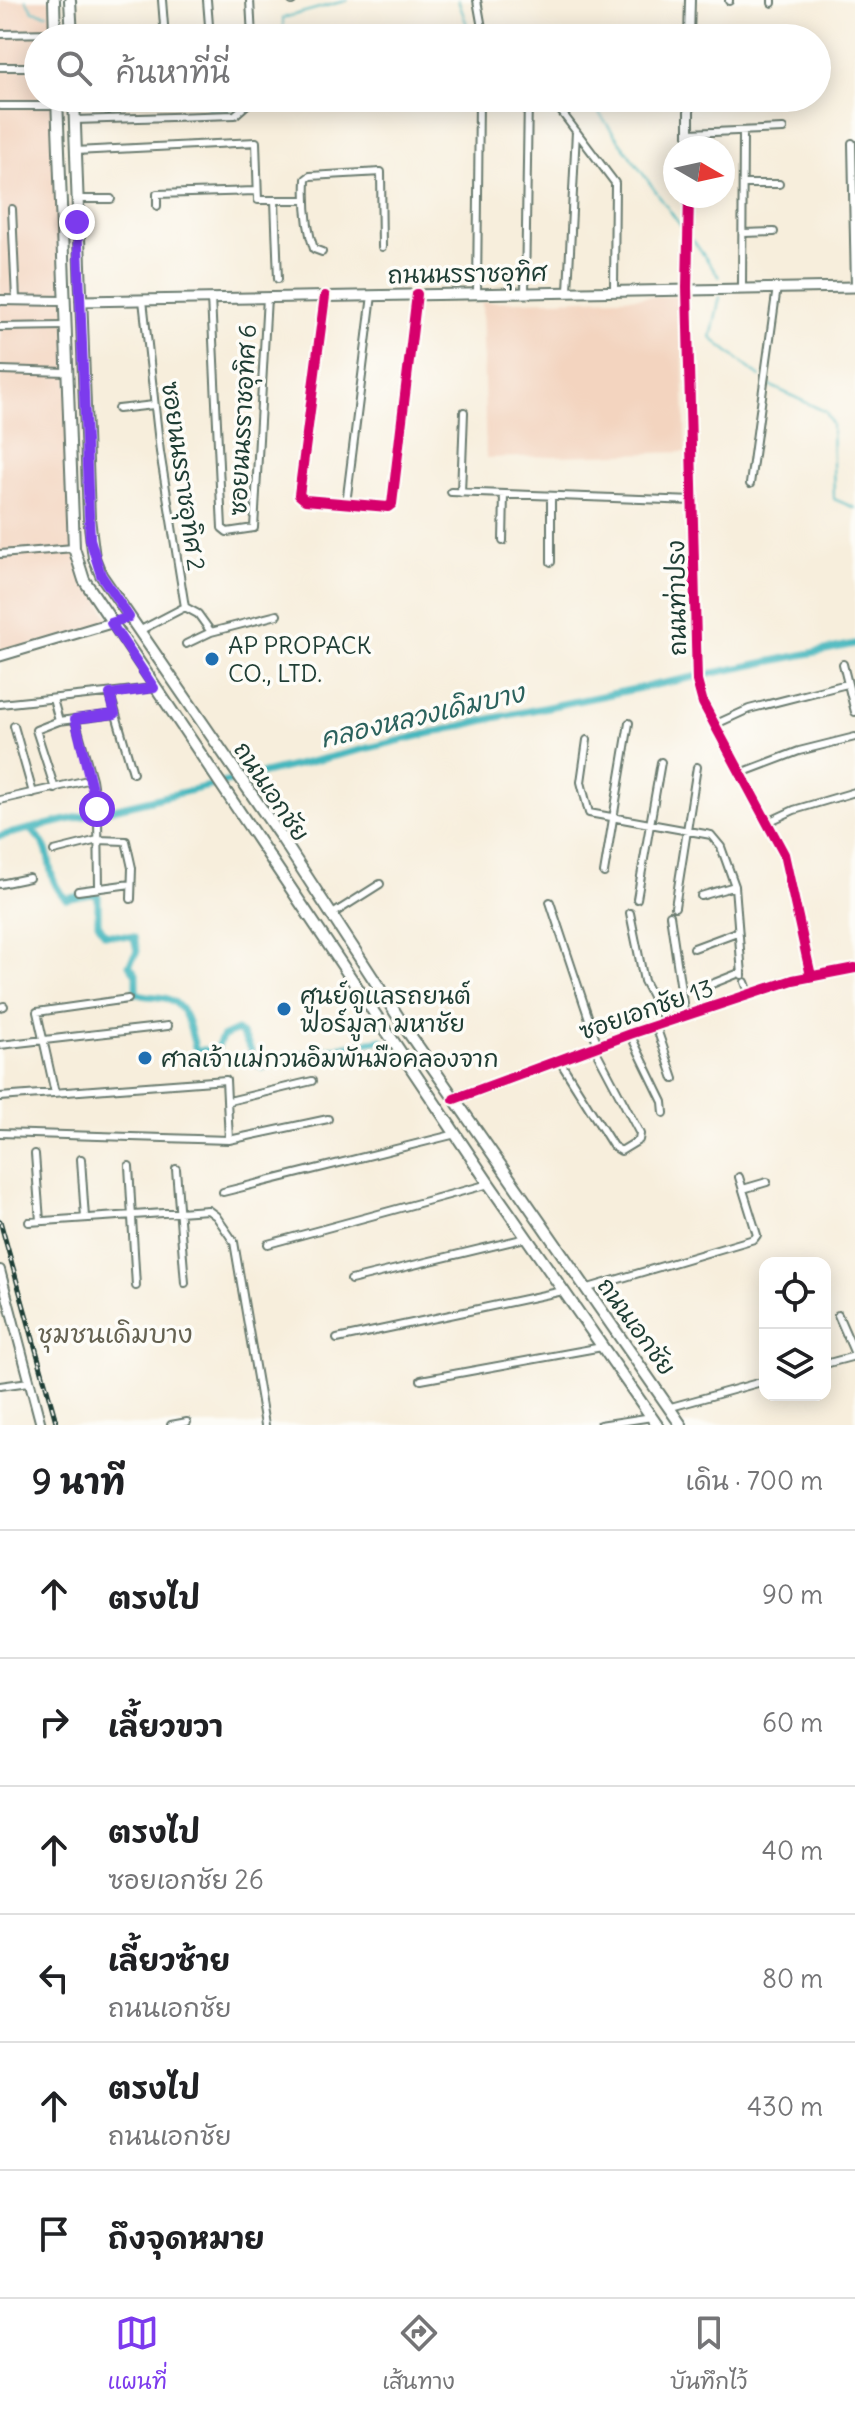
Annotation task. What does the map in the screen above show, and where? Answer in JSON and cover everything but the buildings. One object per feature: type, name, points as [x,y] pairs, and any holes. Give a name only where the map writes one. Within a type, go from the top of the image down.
[{"type":"main road","points":[[54,0],[55,24]]},
{"type":"main road","points":[[70,0],[71,24]]},
{"type":"main road","name":"ถนนเอกชัย","points":[[57,112],[74,548],[84,580],[212,776],[489,1184],[655,1421]]},
{"type":"main road","name":"ถนนเอกชัย","points":[[75,112],[90,539],[101,575],[454,1099],[681,1425]]},
{"type":"main road","name":"ถนนนรราชอุทิศ","points":[[81,301],[742,286],[855,287]]},
{"type":"main road","points":[[63,301],[81,301]]},
{"type":"main road","points":[[0,656],[129,617]]},
{"type":"main road","points":[[655,1421],[671,1407]]},
{"type":"street","points":[[162,0],[164,24]]},
{"type":"street","points":[[207,0],[209,24]]},
{"type":"street","points":[[250,0],[251,24]]},
{"type":"street","points":[[477,0],[481,24]]},
{"type":"street","points":[[689,24],[690,0]]},
{"type":"street","points":[[0,34],[24,34]]},
{"type":"street","points":[[0,67],[24,67]]},
{"type":"street","points":[[0,106],[24,104]]},
{"type":"street","points":[[75,120],[235,115],[238,112]]},
{"type":"street","points":[[477,293],[479,112]]},
{"type":"street","points":[[525,292],[528,112]]},
{"type":"street","points":[[562,112],[615,183],[614,290]]},
{"type":"street","points":[[689,112],[689,133],[783,129]]},
{"type":"street","points":[[568,291],[576,129]]},
{"type":"street","points":[[742,286],[743,131]]},
{"type":"street","points":[[75,151],[256,142],[258,200],[305,200]]},
{"type":"street","points":[[852,143],[855,287]]},
{"type":"street","points":[[322,252],[312,245],[305,200],[307,176],[381,172],[382,247]]},
{"type":"street","points":[[743,184],[779,184]]},
{"type":"street","points":[[157,206],[157,194],[256,191]]},
{"type":"street","points":[[77,199],[111,199]]},
{"type":"street","points":[[275,200],[278,279]]},
{"type":"street","name":"ถนนท่าปรง","points":[[689,208],[687,288],[697,681],[714,725],[788,868],[811,976]]},
{"type":"street","points":[[12,209],[16,300]]},
{"type":"street","points":[[743,233],[774,232]]},
{"type":"street","points":[[750,484],[777,287]]},
{"type":"street","points":[[325,296],[299,495],[305,500],[392,505],[417,294]]},
{"type":"street","points":[[346,504],[372,295]]},
{"type":"street","name":"ซอยนนรราชอุทิศ 6","points":[[211,298],[222,528],[239,531],[254,528],[267,297]]},
{"type":"street","points":[[0,300],[63,301]]},
{"type":"street","name":"ซอยนนรราชอุทิศ 2","points":[[139,631],[185,607],[154,405],[143,300]]},
{"type":"street","points":[[0,327],[65,326]]},
{"type":"street","points":[[0,370],[67,372]]},
{"type":"street","points":[[118,409],[154,405]]},
{"type":"street","points":[[461,493],[464,412]]},
{"type":"street","points":[[451,492],[694,501]]},
{"type":"street","points":[[503,541],[504,494]]},
{"type":"street","points":[[551,496],[551,562]]},
{"type":"street","points":[[0,554],[74,548]]},
{"type":"street","points":[[185,607],[198,614],[211,632]]},
{"type":"street","points":[[186,644],[211,632],[277,615]]},
{"type":"street","points":[[843,664],[855,712]]},
{"type":"street","points":[[714,725],[749,709],[847,684]]},
{"type":"street","points":[[0,704],[154,688]]},
{"type":"street","points":[[110,694],[133,773]]},
{"type":"street","points":[[53,699],[59,721]]},
{"type":"street","points":[[55,789],[36,730],[59,721],[115,714]]},
{"type":"street","points":[[75,719],[97,809],[99,887]]},
{"type":"street","points":[[604,873],[629,723]]},
{"type":"street","points":[[14,726],[33,793]]},
{"type":"street","points":[[741,773],[799,751],[855,737]]},
{"type":"street","points":[[587,740],[581,782],[588,811],[592,815],[688,829],[715,838],[735,886],[743,976],[750,995]]},
{"type":"street","points":[[637,899],[661,762]]},
{"type":"street","points":[[675,907],[697,767]]},
{"type":"street","points":[[0,800],[92,779]]},
{"type":"street","points":[[766,823],[794,810],[855,792]]},
{"type":"street","points":[[54,851],[98,840],[120,839],[128,843],[131,899]]},
{"type":"street","points":[[0,884],[29,878]]},
{"type":"street","points":[[78,891],[131,884]]},
{"type":"street","points":[[331,915],[380,884]]},
{"type":"street","points":[[701,896],[735,886]]},
{"type":"street","points":[[550,902],[596,1047],[640,1134],[639,1140],[621,1151],[613,1146],[559,1060]]},
{"type":"street","points":[[630,913],[644,981],[666,1023]]},
{"type":"street","points":[[670,915],[685,1017]]},
{"type":"street","points":[[694,948],[737,932]]},
{"type":"street","name":"ซอยเอกชัย 13","points":[[454,1099],[630,1034],[811,976],[855,968]]},
{"type":"street","points":[[699,989],[743,976]]},
{"type":"street","points":[[55,1093],[36,1018],[39,1011],[128,999]]},
{"type":"street","points":[[0,1045],[168,1026]]},
{"type":"street","points":[[656,1026],[674,1079]]},
{"type":"street","points":[[630,1034],[663,1102],[664,1113]]},
{"type":"street","points":[[0,1097],[226,1080],[229,1140]]},
{"type":"street","points":[[229,1101],[312,1081]]},
{"type":"street","points":[[0,1133],[229,1140],[328,1119]]},
{"type":"street","points":[[223,1192],[456,1134]]},
{"type":"street","points":[[35,1154],[40,1221]]},
{"type":"street","points":[[81,1159],[85,1218]]},
{"type":"street","points":[[129,1166],[136,1286]]},
{"type":"street","points":[[176,1169],[185,1283]]},
{"type":"street","points":[[585,1289],[754,1239],[756,1233],[739,1177]]},
{"type":"street","points":[[743,1189],[767,1182]]},
{"type":"street","points":[[268,1244],[489,1184]]},
{"type":"street","points":[[29,1222],[208,1210],[216,1216],[234,1242],[265,1425]]},
{"type":"street","points":[[351,1280],[528,1238]]},
{"type":"street","points":[[1,1275],[4,1300],[41,1425]]},
{"type":"street","points":[[337,1339],[563,1291]]},
{"type":"street","points":[[831,1362],[855,1355],[838,1315]]},
{"type":"street","points":[[421,1380],[603,1347]]},
{"type":"street","points":[[0,1386],[29,1382]]},
{"type":"street","points":[[671,1407],[759,1383]]},
{"type":"street","points":[[600,1425],[655,1421]]},
{"type":"street","points":[[171,1425],[187,1422]]},
{"type":"shaded area","points":[[0,0],[54,0],[55,24],[24,24],[24,112],[58,112],[74,548],[111,623],[0,653]]},
{"type":"shaded area","points":[[681,296],[686,452],[486,458],[482,302]]},
{"type":"waterway","points":[[26,0],[33,11],[47,14]]},
{"type":"waterway","points":[[283,24],[283,18],[348,0]]},
{"type":"waterway","points":[[458,0],[467,24]]},
{"type":"waterway","points":[[598,112],[683,229]]},
{"type":"waterway","points":[[693,240],[719,277]]},
{"type":"waterway","points":[[720,297],[711,338],[760,377]]},
{"type":"waterway","points":[[769,385],[826,412],[832,424],[834,499],[855,508]]},
{"type":"waterway","name":"คลองหลวงเดิมบาง","points":[[0,836],[494,718],[855,644]]},
{"type":"waterway","points":[[29,829],[44,846],[53,880],[66,899],[91,894],[98,896],[98,923],[105,934],[134,937],[137,951],[129,965],[136,974],[136,993],[175,1003],[185,1014],[196,1050],[216,1050],[222,1037],[237,1030],[263,1068],[283,1057],[382,1040]]},
{"type":"railway","points":[[0,1221],[57,1425]]},
{"type":"cycle path","points":[[689,208],[687,288],[697,681],[703,703],[784,854],[811,976]]},
{"type":"cycle path","points":[[325,296],[299,495],[305,500],[388,507],[392,504],[417,294]]},
{"type":"cycle path","points":[[454,1099],[630,1034],[793,980],[855,968]]},
{"type":"place","name":"AP PROPACK CO., LTD.","points":[[212,659]]},
{"type":"place","name":"ศูนย์ดูแลรถยนต์ ฟอร์มูลา มหาชัย","points":[[284,1009]]},
{"type":"place","name":"ศาลเจ้าแม่กวนอิมพันมือคลองจาก","points":[[145,1058]]},
{"type":"district","name":"ชุมชนเดิมบาง","points":[[115,1333]]},
{"type":"route","points":[[77,222],[90,539],[101,575],[129,617],[111,623],[154,688],[110,694],[115,714],[75,719],[97,809]]}]
